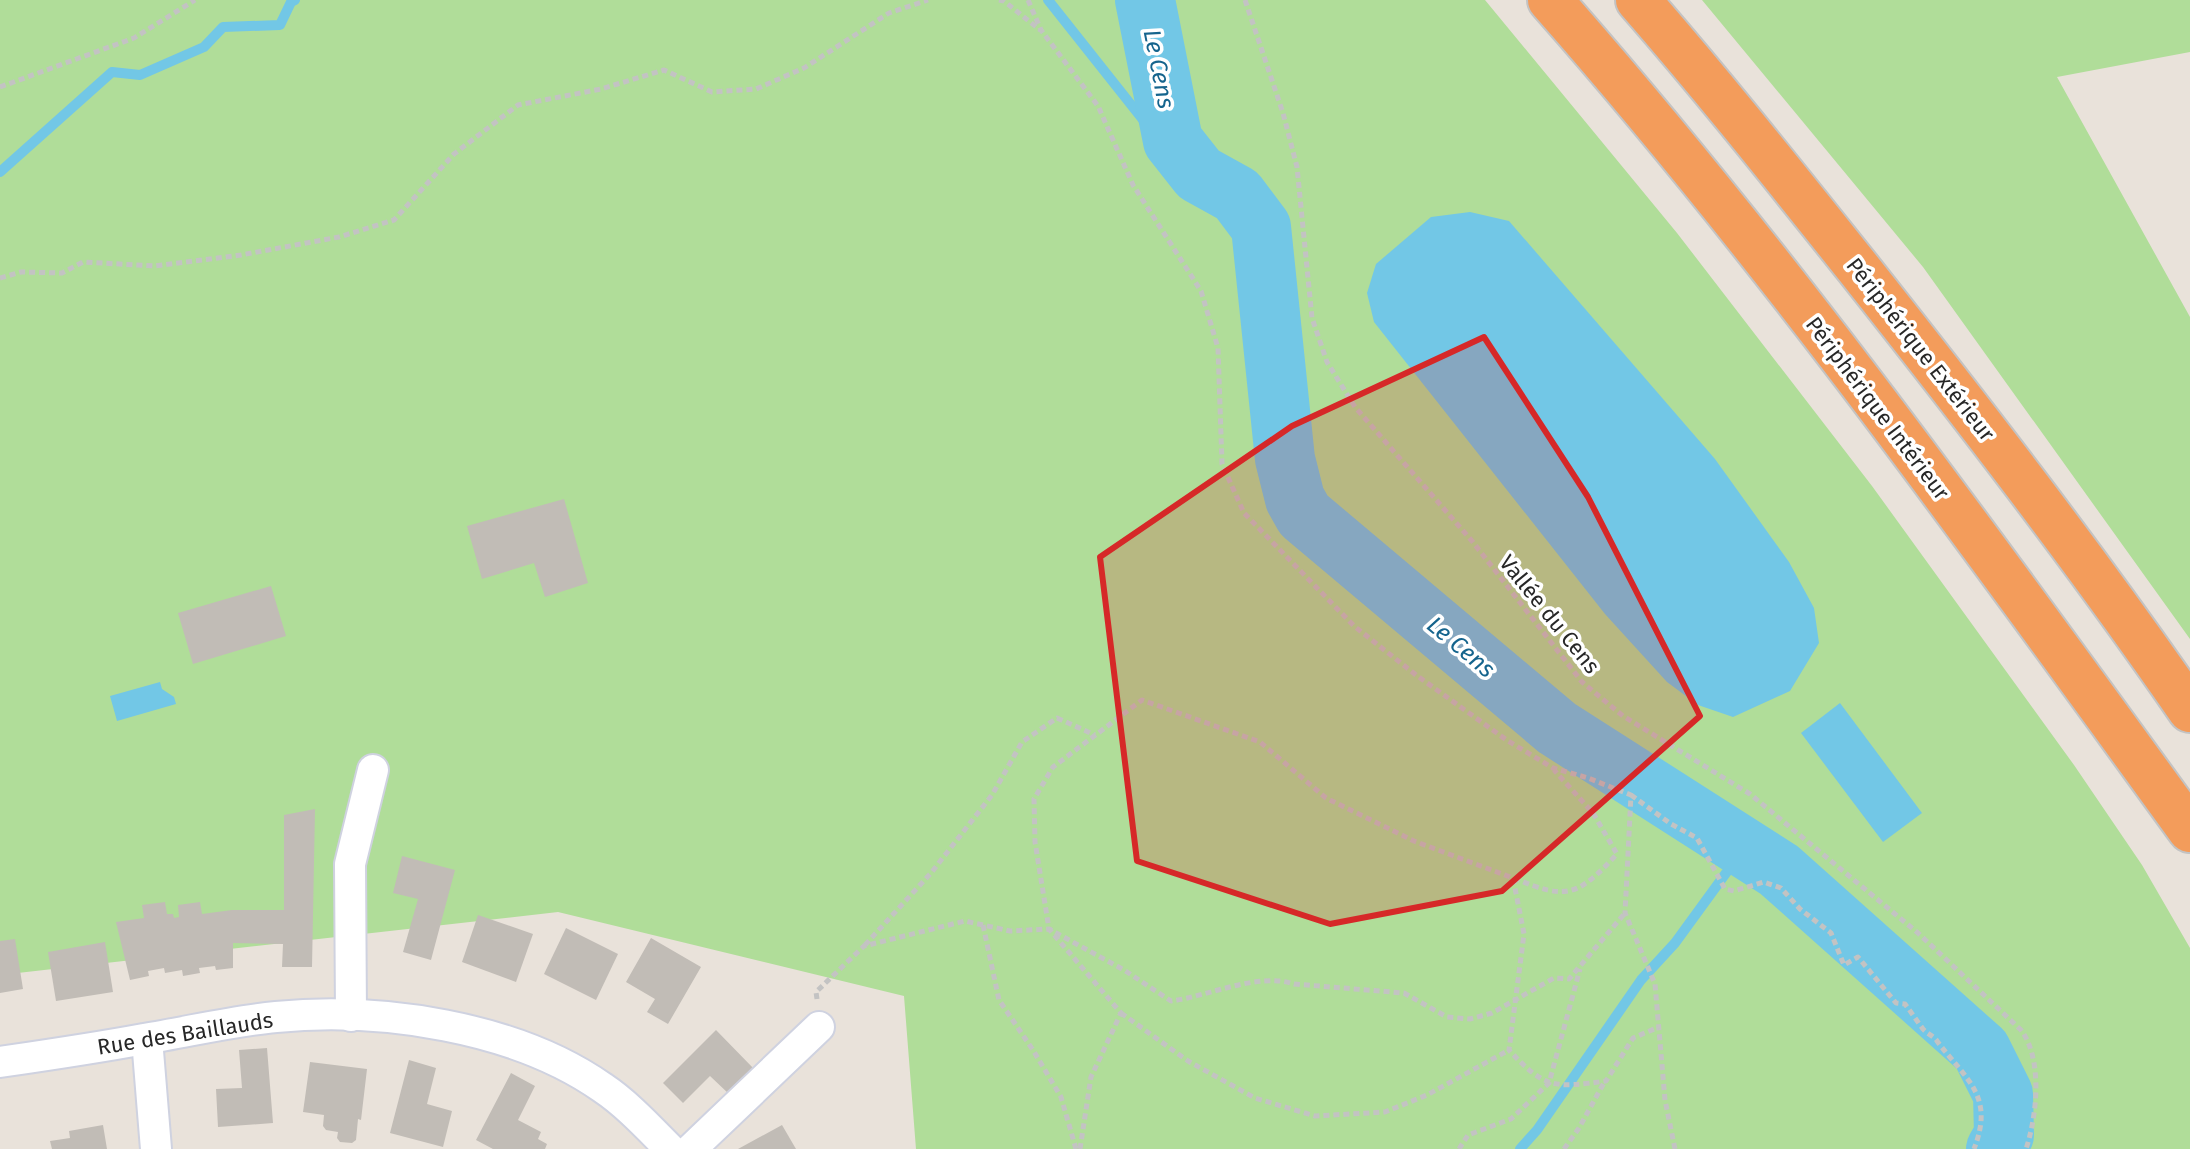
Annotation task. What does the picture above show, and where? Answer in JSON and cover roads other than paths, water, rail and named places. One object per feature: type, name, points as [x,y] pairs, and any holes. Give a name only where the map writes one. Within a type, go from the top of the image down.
[{"type":"highway","name":"Périphérique Intérieur","points":[[1550,0],[1756,249],[1838,354],[2190,830]]},
{"type":"highway","name":"Périphérique Extérieur","points":[[1638,0],[1775,164],[1926,355],[2068,539],[2190,710]]},
{"type":"street","points":[[351,1016],[350,864],[373,770]]},
{"type":"street","name":"Rue des Baillauds","points":[[0,1062],[278,1017],[351,1016],[418,1020],[498,1039],[570,1068],[604,1088],[670,1149]]},
{"type":"street","points":[[691,1149],[819,1027]]},
{"type":"street","points":[[147,1039],[156,1149]]},
{"type":"water","points":[[1470,212],[1509,221],[1715,459],[1789,562],[1814,608],[1819,643],[1790,691],[1733,717],[1698,705],[1667,682],[1605,614],[1374,322],[1367,293],[1376,264],[1431,217]]},
{"type":"water","points":[[160,682],[162,689],[174,697],[176,704],[117,721],[110,696]]},
{"type":"water","points":[[1840,703],[1922,813],[1883,842],[1801,733]]},
{"type":"waterway","points":[[0,172],[112,72],[140,75],[204,47],[223,27],[280,25],[291,2],[295,0]]},
{"type":"waterway","points":[[1048,0],[1144,121],[1173,141]]},
{"type":"waterway","name":"Le Cens","points":[[1145,0],[1173,141],[1199,174],[1237,195],[1261,227],[1285,459],[1295,499],[1304,515],[1557,728],[1779,870],[1981,1050],[2003,1094],[2004,1135],[1996,1149]]},
{"type":"waterway","points":[[1520,1149],[1537,1130],[1641,980],[1675,943],[1726,873],[1750,850]]}]
